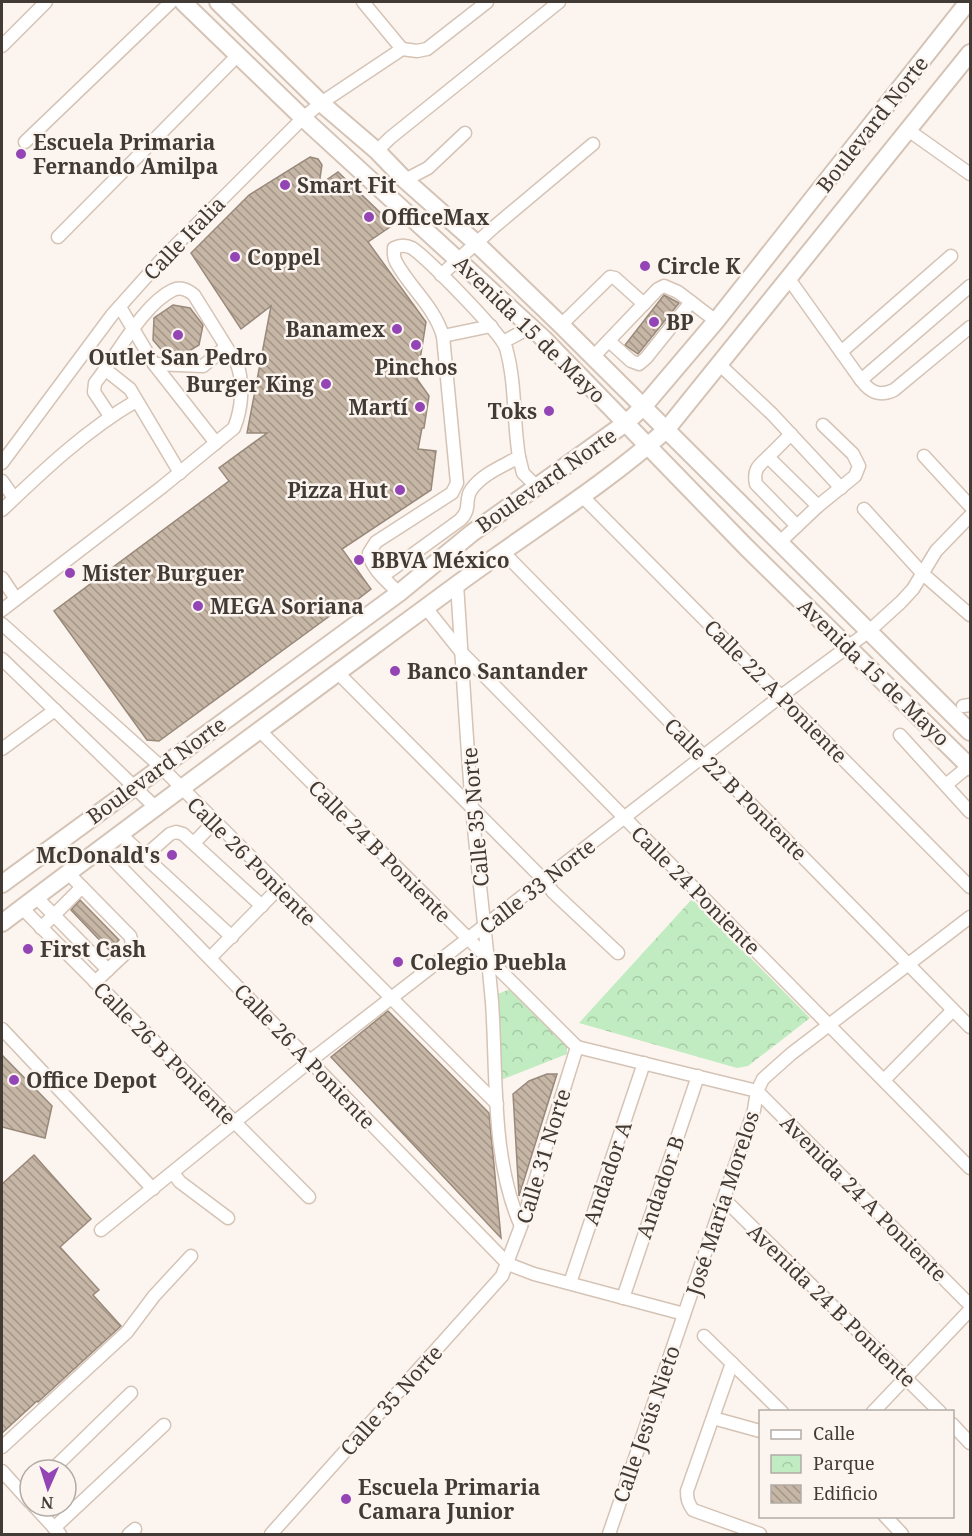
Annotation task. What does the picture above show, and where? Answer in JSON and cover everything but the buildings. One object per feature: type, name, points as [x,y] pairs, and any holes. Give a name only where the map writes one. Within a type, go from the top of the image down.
[{"type":"main road","name":"Avenida 15 de Mayo","points":[[183,2],[303,118],[531,327],[649,445],[746,547],[970,767]]},
{"type":"main road","name":"Avenida 15 de Mayo","points":[[218,2],[321,103],[476,243],[561,325],[970,732]]},
{"type":"main road","name":"Boulevard Norte","points":[[2,884],[399,593],[472,533],[627,423],[716,321],[968,2]]},
{"type":"main road","name":"Boulevard Norte","points":[[2,923],[101,847],[502,551],[582,496],[666,430],[970,53]]},
{"type":"street","points":[[2,46],[46,2]]},
{"type":"street","points":[[25,142],[171,2]]},
{"type":"street","points":[[363,2],[402,49],[417,51],[427,49],[487,2]]},
{"type":"street","points":[[377,152],[390,138],[559,2]]},
{"type":"street","name":"Calle Italia","points":[[2,463],[120,307],[163,258],[303,118],[321,103],[402,49]]},
{"type":"street","points":[[58,237],[238,55]]},
{"type":"street","points":[[908,130],[970,174]]},
{"type":"street","points":[[405,180],[428,168],[465,134]]},
{"type":"street","points":[[441,275],[593,144]]},
{"type":"street","points":[[399,593],[370,558],[371,548],[376,542],[452,493],[458,483],[443,336],[440,325],[430,308],[396,262],[394,248],[398,246],[411,248],[492,326],[503,342],[511,376],[519,457],[523,473],[537,487]]},
{"type":"street","points":[[841,352],[951,256]]},
{"type":"street","points":[[561,325],[610,277],[615,278],[644,304]]},
{"type":"street","points":[[789,279],[872,392],[886,394],[894,390],[970,327]]},
{"type":"street","points":[[593,357],[664,286],[678,292],[716,321]]},
{"type":"street","points":[[861,380],[970,286]]},
{"type":"street","points":[[2,610],[234,428],[239,416],[241,376],[237,364],[194,295],[180,288],[173,290],[147,309],[95,383],[93,389],[110,416]]},
{"type":"street","points":[[609,341],[631,361],[639,364],[691,302]]},
{"type":"street","points":[[120,307],[154,364],[216,443]]},
{"type":"street","points":[[443,336],[492,326]]},
{"type":"street","points":[[503,342],[531,327]]},
{"type":"street","points":[[154,364],[203,366],[226,347]]},
{"type":"street","points":[[720,365],[791,434],[841,488]]},
{"type":"street","points":[[106,370],[130,389],[180,472]]},
{"type":"street","points":[[2,510],[59,458],[110,416],[136,401]]},
{"type":"street","points":[[780,542],[818,506],[855,476],[859,465],[853,454],[823,425]]},
{"type":"street","points":[[791,434],[757,467],[754,474],[756,484],[797,526]]},
{"type":"street","points":[[924,456],[970,506]]},
{"type":"street","points":[[383,576],[466,515],[470,490],[486,476],[519,457]]},
{"type":"street","points":[[768,457],[818,506]]},
{"type":"street","points":[[2,481],[14,498]]},
{"type":"street","points":[[458,483],[470,490]]},
{"type":"street","name":"Calle 22 A Poniente","points":[[582,496],[970,887]]},
{"type":"street","points":[[864,509],[923,574],[970,615]]},
{"type":"street","name":"Calle 33 Norte","points":[[101,1230],[310,1061],[846,646],[868,632],[901,602],[942,545],[970,516]]},
{"type":"street","name":"Calle 22 B Poniente","points":[[502,551],[970,1028]]},
{"type":"street","points":[[2,578],[16,599]]},
{"type":"street","name":"Calle 35 Norte","points":[[457,585],[472,808],[493,1018],[497,1104],[506,1181],[514,1211],[521,1226]]},
{"type":"street","name":"Calle 24 Poniente","points":[[426,608],[462,653],[970,1168]]},
{"type":"street","name":"Calle 26 Poniente","points":[[2,624],[160,766],[180,789],[497,1104]]},
{"type":"street","name":"Calle 26 Poniente","points":[[2,659],[156,808]]},
{"type":"street","points":[[338,673],[544,880],[553,892],[618,953]]},
{"type":"street","points":[[2,750],[55,710]]},
{"type":"street","name":"Calle 24 B Poniente","points":[[260,731],[577,1047]]},
{"type":"street","points":[[900,735],[947,784],[970,812]]},
{"type":"street","points":[[947,784],[970,767]]},
{"type":"street","points":[[194,843],[214,822]]},
{"type":"street","points":[[145,856],[170,834],[176,832],[194,843],[262,906]]},
{"type":"street","points":[[120,834],[232,938]]},
{"type":"street","name":"Calle 26 A Poniente","points":[[101,847],[508,1264]]},
{"type":"street","points":[[68,873],[130,936],[132,942],[130,949],[95,982]]},
{"type":"street","points":[[41,928],[82,887]]},
{"type":"street","points":[[210,958],[279,888]]},
{"type":"street","points":[[36,897],[108,970]]},
{"type":"street","name":"Calle 26 B Poniente","points":[[21,908],[309,1197]]},
{"type":"street","points":[[577,1047],[757,1091],[769,1073],[970,917]]},
{"type":"street","points":[[884,1080],[953,1010]]},
{"type":"street","points":[[2,1029],[153,1189]]},
{"type":"street","name":"Calle 31 Norte","points":[[508,1264],[577,1047]]},
{"type":"street","name":"Andador A","points":[[570,1283],[644,1064]]},
{"type":"street","name":"Andador B","points":[[623,1298],[698,1076]]},
{"type":"street","name":"José María Morelos","points":[[684,1314],[754,1110],[757,1091]]},
{"type":"street","name":"Avenida 24 A Poniente","points":[[757,1091],[970,1305]]},
{"type":"street","points":[[173,1173],[180,1182],[228,1218]]},
{"type":"street","name":"Avenida 24 B Poniente","points":[[724,1199],[938,1410]]},
{"type":"street","points":[[2,1447],[127,1332],[154,1296],[191,1256]]},
{"type":"street","points":[[508,1264],[534,1274],[684,1314]]},
{"type":"street","name":"Calle 35 Norte","points":[[274,1534],[493,1287],[508,1264]]},
{"type":"street","points":[[875,1410],[970,1310]]},
{"type":"street","name":"Calle Jesús Nieto","points":[[609,1534],[684,1314]]},
{"type":"street","points":[[705,1336],[780,1410]]},
{"type":"street","points":[[732,1363],[687,1491],[688,1504],[693,1510],[760,1534]]},
{"type":"street","points":[[64,1458],[131,1394]]},
{"type":"street","points":[[713,1418],[759,1431]]},
{"type":"street","points":[[45,1518],[57,1531],[164,1425]]},
{"type":"street","points":[[954,1427],[970,1443]]},
{"type":"street","points":[[2,1471],[18,1486]]},
{"type":"street","points":[[887,1518],[902,1534]]},
{"type":"green space","points":[[692,899],[810,1018],[748,1066],[737,1068],[579,1023]]},
{"type":"green space","points":[[510,989],[567,1044],[567,1054],[501,1080],[498,994]]},
{"type":"place","name":"Escuela Primaria Fernando Amilpa","points":[[21,154]]},
{"type":"place","name":"Smart Fit","points":[[285,185]]},
{"type":"place","name":"OfficeMax","points":[[369,217]]},
{"type":"place","name":"Coppel","points":[[235,257]]},
{"type":"place","name":"Circle K","points":[[645,266]]},
{"type":"place","name":"BP","points":[[654,322]]},
{"type":"place","name":"Banamex","points":[[397,329]]},
{"type":"place","name":"Outlet San Pedro","points":[[178,335]]},
{"type":"place","name":"Pinchos","points":[[416,345]]},
{"type":"place","name":"Burger King","points":[[326,384]]},
{"type":"place","name":"Martí","points":[[420,407]]},
{"type":"place","name":"Toks","points":[[549,411]]},
{"type":"place","name":"Pizza Hut","points":[[400,490]]},
{"type":"place","name":"BBVA México","points":[[359,560]]},
{"type":"place","name":"Mister Burguer","points":[[70,573]]},
{"type":"place","name":"MEGA Soriana","points":[[198,606]]},
{"type":"place","name":"Banco Santander","points":[[395,671]]},
{"type":"place","name":"McDonald's","points":[[172,855]]},
{"type":"place","name":"First Cash","points":[[28,949]]},
{"type":"place","name":"Colegio Puebla","points":[[398,962]]},
{"type":"place","name":"Office Depot","points":[[14,1080]]},
{"type":"place","name":"Escuela Primaria Camara Junior","points":[[346,1499]]}]
